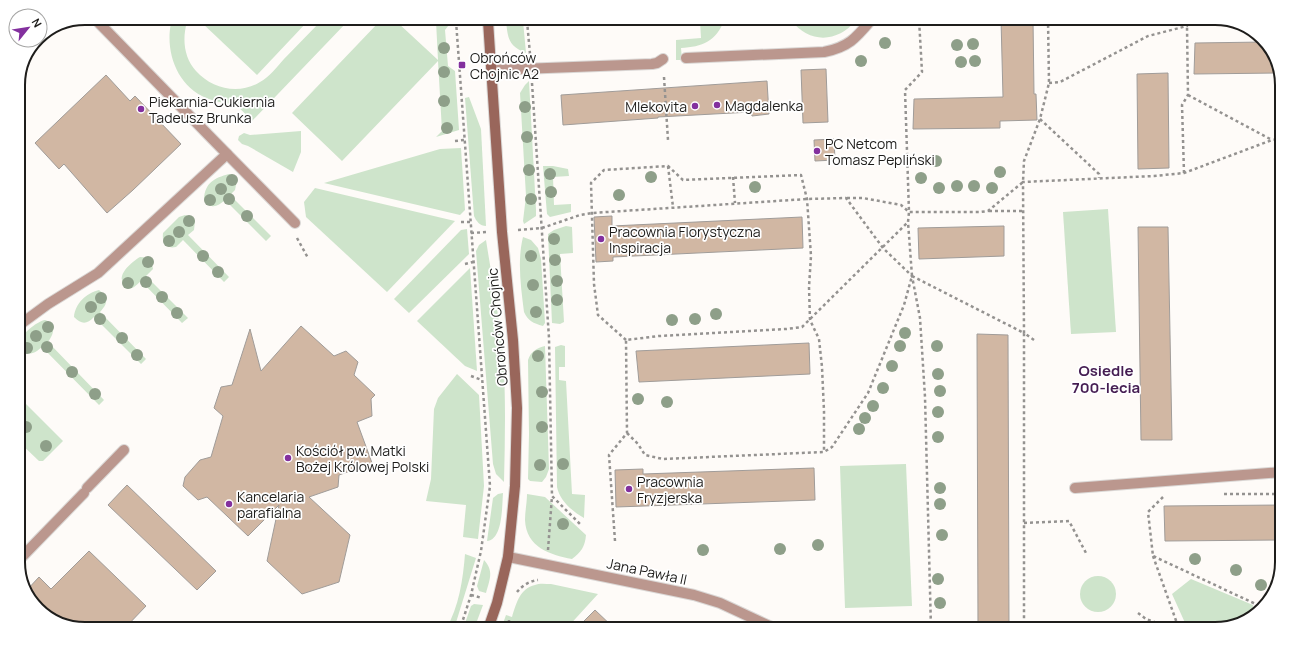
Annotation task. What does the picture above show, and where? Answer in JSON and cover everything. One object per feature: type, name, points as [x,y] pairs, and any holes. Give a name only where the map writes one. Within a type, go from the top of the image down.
[{"type":"street","points":[[101,25],[227,154],[295,228]]},
{"type":"street","name":"Obrońców Chojnic","points":[[488,25],[502,232],[513,340],[517,408],[515,486],[508,557],[490,622]]},
{"type":"street","points":[[686,58],[824,52],[836,50],[847,45],[868,25]]},
{"type":"street","points":[[492,70],[652,64],[657,63],[662,59]]},
{"type":"street","points":[[25,321],[48,304],[98,273],[227,154]]},
{"type":"street","points":[[25,554],[124,450]]},
{"type":"street","points":[[1075,488],[1275,473]]},
{"type":"street","name":"Jana Pawła II","points":[[508,557],[694,595],[720,603],[761,622]]},
{"type":"path","points":[[456,25],[490,486],[481,551],[471,595],[462,622]]},
{"type":"path","points":[[528,25],[549,338],[552,496],[548,548]]},
{"type":"path","points":[[919,25],[922,72],[904,90],[909,212],[908,222],[912,276],[920,318],[923,356],[931,622]]},
{"type":"path","points":[[1024,622],[1023,182],[1024,161],[1040,119],[1049,83],[1048,25]]},
{"type":"path","points":[[1049,83],[1060,82],[1148,36],[1187,26],[1188,95],[1182,105],[1184,173]]},
{"type":"path","points":[[662,59],[668,140]]},
{"type":"path","points":[[1188,95],[1272,140]]},
{"type":"path","points":[[1040,119],[1099,174],[1099,178]]},
{"type":"path","points":[[455,141],[464,140]]},
{"type":"path","points":[[988,211],[1023,182],[1154,176],[1184,173],[1275,140]]},
{"type":"path","points":[[824,452],[824,411],[819,339],[810,320],[809,287],[811,256],[807,199],[801,175],[683,180],[668,166],[604,170],[591,183],[594,284],[598,316],[626,340],[659,336],[786,329],[802,326],[810,320],[908,222]]},
{"type":"path","points":[[668,166],[673,207]]},
{"type":"path","points":[[733,177],[735,203]]},
{"type":"path","points":[[846,198],[883,248],[912,276],[1024,333],[1034,340]]},
{"type":"path","points":[[542,228],[580,215],[592,213],[807,199],[863,198],[901,205],[909,212],[970,213],[988,211],[1023,211]]},
{"type":"path","points":[[460,222],[470,222]]},
{"type":"path","points":[[295,228],[308,258]]},
{"type":"path","points":[[465,264],[473,262]]},
{"type":"path","points":[[626,340],[628,433],[645,455],[663,459],[824,452],[832,447],[868,393],[904,305],[912,276]]},
{"type":"path","points":[[471,376],[482,380]]},
{"type":"path","points":[[614,541],[609,455],[628,433]]},
{"type":"path","points":[[1166,494],[1148,512],[1153,556],[1177,622]]},
{"type":"path","points":[[1221,494],[1275,494]]},
{"type":"path","points":[[552,496],[580,524]]},
{"type":"path","points":[[1024,523],[1070,521],[1086,553]]},
{"type":"path","points":[[1153,556],[1257,605]]},
{"type":"path","points":[[514,596],[521,587],[533,580],[540,580]]},
{"type":"path","points":[[1138,613],[1146,619],[1155,622]]},
{"type":"green space","points":[[171,25],[186,25],[184,42],[192,66],[202,77],[210,82],[218,86],[235,89],[252,86],[267,77],[317,25],[344,25],[252,121],[236,105],[206,98],[196,93],[187,85],[175,67],[170,45]]},
{"type":"green space","points":[[204,25],[304,25],[257,75]]},
{"type":"green space","points":[[376,25],[400,25],[438,60],[436,25],[449,25],[445,30],[448,66],[455,71],[459,130],[436,137],[442,131],[438,61],[342,161],[292,113]]},
{"type":"green space","points":[[506,25],[523,25],[526,53],[512,44],[507,32]]},
{"type":"green space","points":[[700,25],[722,25],[713,38],[708,42],[696,46],[681,48],[682,60],[676,60],[676,40],[701,38]]},
{"type":"green space","points":[[795,25],[852,25],[841,33],[824,38],[815,37]]},
{"type":"green space","points":[[529,81],[536,216],[524,224],[523,221],[526,196],[520,93]]},
{"type":"green space","points":[[469,97],[481,129],[486,226],[478,223],[474,216],[465,98]]},
{"type":"green space","points":[[301,131],[301,152],[293,172],[242,144],[238,140],[239,136],[244,133],[250,135]]},
{"type":"green space","points":[[461,148],[465,210],[460,215],[324,183],[440,149]]},
{"type":"green space","points":[[543,166],[568,169],[569,176],[553,177],[554,205],[571,204],[571,212],[550,217],[547,214]]},
{"type":"green space","points":[[229,174],[233,175],[237,180],[235,190],[230,195],[271,236],[266,241],[225,200],[217,206],[212,206],[209,205],[204,199],[206,189],[211,182],[219,177]]},
{"type":"green space","points":[[315,188],[455,221],[387,292],[306,217],[304,202]]},
{"type":"green space","points":[[1108,209],[1116,332],[1071,334],[1063,212]]},
{"type":"green space","points":[[185,215],[191,217],[195,221],[194,230],[188,235],[229,277],[224,282],[183,240],[176,247],[169,247],[165,244],[163,240],[163,233],[179,217]]},
{"type":"green space","points":[[566,226],[572,227],[573,253],[560,254],[564,322],[560,324],[552,323],[548,234],[554,230]]},
{"type":"green space","points":[[467,229],[469,254],[409,313],[394,299],[461,230]]},
{"type":"green space","points":[[523,237],[531,240],[538,248],[541,259],[545,323],[543,326],[531,321],[527,318],[524,312],[520,265]]},
{"type":"green space","points":[[486,240],[503,354],[505,402],[504,482],[496,474],[493,464],[476,251],[479,245]]},
{"type":"green space","points":[[140,257],[150,260],[152,264],[153,269],[146,276],[188,318],[182,323],[141,281],[129,289],[127,289],[123,284],[122,277],[125,270]]},
{"type":"green space","points":[[470,268],[477,371],[465,366],[417,321]]},
{"type":"green space","points":[[99,290],[106,296],[105,305],[100,312],[146,359],[141,364],[94,317],[84,323],[74,317],[76,308],[82,300],[94,291]]},
{"type":"green space","points":[[45,320],[49,322],[53,327],[52,336],[48,342],[104,400],[99,405],[42,347],[35,352],[25,353],[25,334]]},
{"type":"green space","points":[[561,345],[565,346],[565,367],[559,367],[559,380],[566,381],[572,494],[585,495],[584,518],[567,505],[561,497],[557,487],[555,347]]},
{"type":"green space","points":[[545,346],[549,469],[542,482],[530,481],[528,479],[528,360],[535,350]]},
{"type":"green space","points":[[457,374],[479,395],[484,486],[478,539],[463,537],[466,505],[426,501],[431,479],[434,409],[438,398]]},
{"type":"green space","points":[[25,403],[63,441],[43,461],[39,461],[25,448]]},
{"type":"green space","points":[[906,464],[912,606],[845,608],[840,466]]},
{"type":"green space","points":[[503,493],[502,513],[499,529],[492,539],[487,541],[493,498],[498,494]]},
{"type":"green space","points":[[527,494],[545,497],[586,535],[585,543],[582,549],[572,559],[548,552],[535,543],[530,537],[526,529],[525,520]]},
{"type":"green space","points":[[465,554],[476,558],[456,622],[449,622],[460,593]]},
{"type":"green space","points":[[484,560],[490,572],[490,579],[486,593],[479,591],[477,586]]},
{"type":"green space","points":[[1102,576],[1111,581],[1115,587],[1115,601],[1111,607],[1102,612],[1094,612],[1085,607],[1081,601],[1080,590],[1085,581],[1091,577]]},
{"type":"green space","points":[[1191,579],[1253,605],[1253,609],[1242,616],[1227,621],[1185,622],[1172,594]]},
{"type":"green space","points":[[541,584],[551,584],[598,594],[572,622],[504,622],[506,615],[512,617],[519,597],[522,593],[530,587]]},
{"type":"green space","points":[[474,604],[483,605],[477,622],[465,622],[471,606]]},
{"type":"building","points":[[1001,25],[1033,25],[1034,94],[1036,94],[1037,120],[1000,121],[1000,128],[913,129],[914,99],[1003,97]]},
{"type":"building","points":[[1257,42],[1269,58],[1274,73],[1194,74],[1195,43]]},
{"type":"building","points":[[826,69],[828,122],[803,123],[801,70]]},
{"type":"building","points":[[1168,73],[1169,168],[1138,169],[1137,74]]},
{"type":"building","points":[[106,75],[130,101],[135,96],[181,144],[107,213],[64,164],[59,169],[35,143]]},
{"type":"building","points":[[767,81],[769,114],[752,116],[751,112],[658,117],[563,125],[561,95]]},
{"type":"building","points":[[834,139],[835,160],[815,161],[814,140]]},
{"type":"building","points":[[612,216],[612,226],[802,217],[803,248],[613,257],[613,261],[596,262],[594,217]]},
{"type":"building","points":[[1004,226],[1004,256],[919,259],[918,228]]},
{"type":"building","points":[[1138,227],[1168,227],[1172,440],[1141,440]]},
{"type":"building","name":"Kościół pw. Matki Bożej Królowej Polski","points":[[301,326],[334,356],[346,351],[358,362],[354,375],[375,395],[371,399],[372,416],[357,422],[372,463],[339,475],[338,487],[309,497],[350,535],[339,582],[302,594],[267,561],[279,505],[248,536],[207,497],[198,500],[183,486],[185,477],[200,460],[211,457],[223,416],[214,408],[221,387],[232,385],[250,329],[261,371]]},
{"type":"building","points":[[977,334],[1008,335],[1009,622],[978,622]]},
{"type":"building","points":[[809,343],[810,374],[639,382],[636,351]]},
{"type":"building","points":[[814,468],[815,500],[616,507],[615,470],[643,469],[643,474]]},
{"type":"building","points":[[127,485],[216,571],[197,590],[108,505]]},
{"type":"building","points":[[1275,505],[1275,540],[1165,541],[1164,506]]},
{"type":"building","points":[[89,551],[146,606],[131,622],[73,621],[58,616],[45,607],[30,587],[39,577],[51,589]]},
{"type":"building","points":[[595,610],[608,622],[583,622]]},
{"type":"place","name":"Obrońców Chojnic A2","points":[[462,65]]},
{"type":"place","name":"Magdalenka","points":[[717,105]]},
{"type":"place","name":"Mlekovita","points":[[695,106]]},
{"type":"place","name":"Piekarnia-Cukiernia Tadeusz Brunka","points":[[141,109]]},
{"type":"place","name":"PC Netcom Tomasz Pepliński","points":[[817,151]]},
{"type":"place","name":"Pracownia Florystyczna Inspiracja","points":[[601,239]]},
{"type":"place","name":"Kościół pw. Matki Bożej Królowej Polski","points":[[288,458]]},
{"type":"place","name":"Pracownia Fryzjerska","points":[[629,489]]},
{"type":"place","name":"Kancelaria parafialna","points":[[229,504]]},
{"type":"district","name":"Osiedle 700-lecia","points":[[1106,378]]}]
